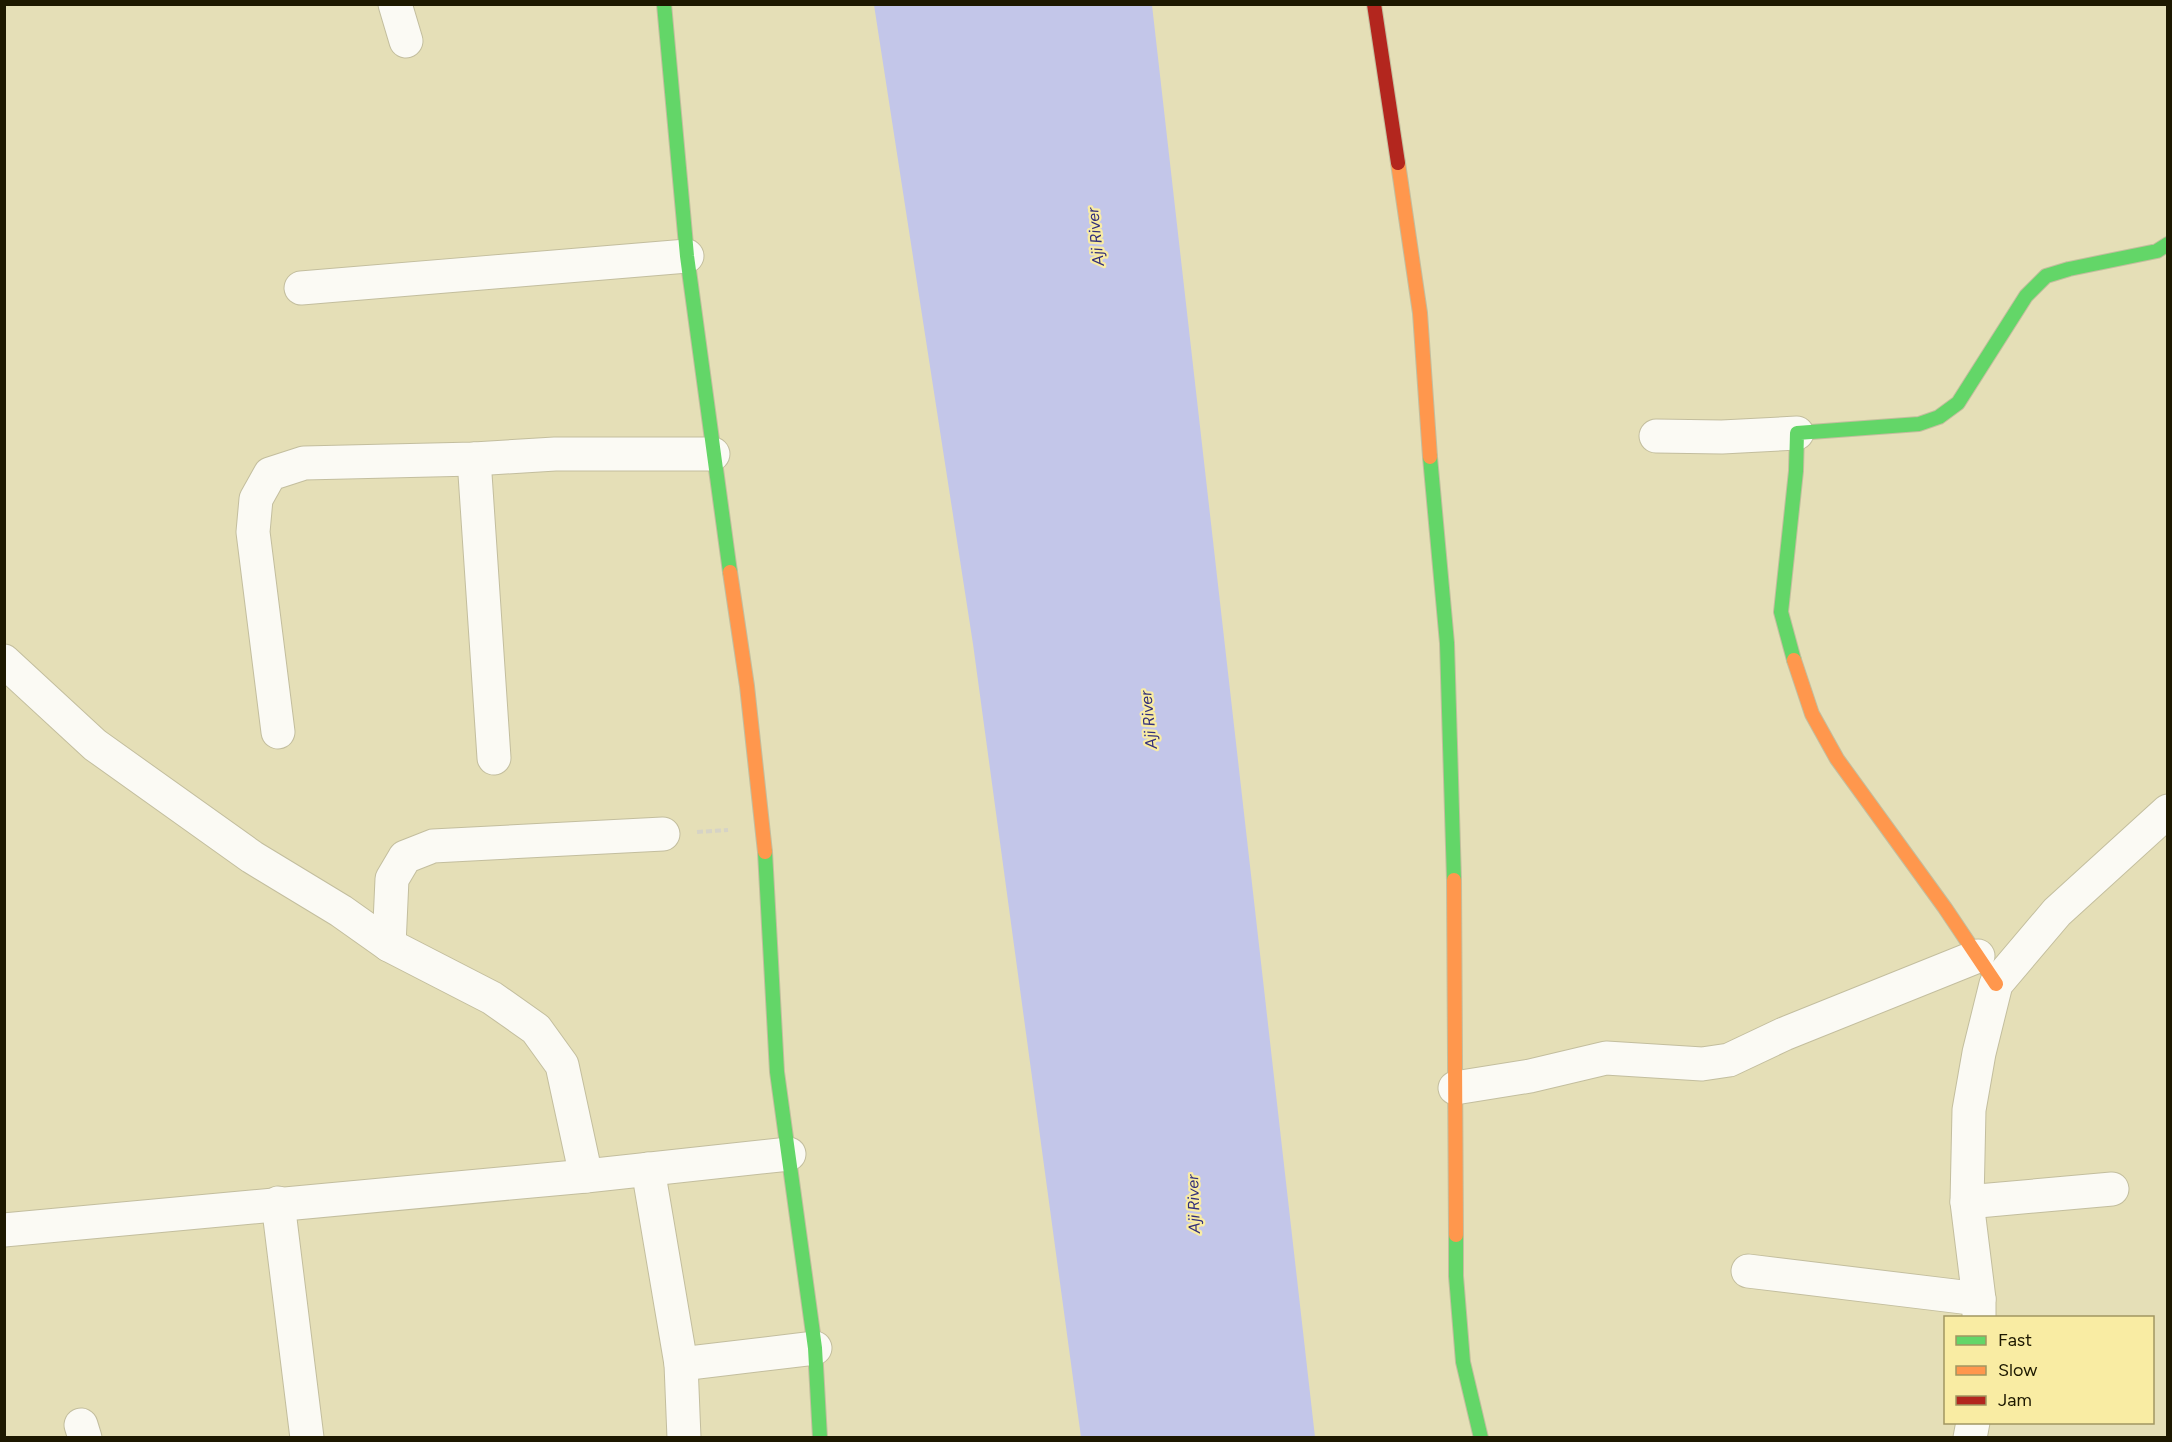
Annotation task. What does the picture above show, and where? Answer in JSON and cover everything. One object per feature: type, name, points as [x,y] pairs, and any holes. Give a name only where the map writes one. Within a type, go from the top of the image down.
[{"type":"street","points":[[395,4],[406,41]]},
{"type":"street","points":[[664,4],[687,256],[747,686],[763,829],[777,1072],[816,1348],[820,1437]]},
{"type":"street","points":[[1374,4],[1420,313],[1434,507],[1447,643],[1456,942],[1454,1033],[1456,1276],[1463,1362],[1481,1437]]},
{"type":"street","points":[[1656,436],[1797,433],[1919,424],[1939,417],[1958,403],[2026,296],[2046,276],[2157,251],[2168,244]]},
{"type":"street","points":[[301,288],[687,256]]},
{"type":"street","points":[[1797,433],[1796,471],[1781,612],[1792,655],[1812,714],[1838,759],[1996,984]]},
{"type":"street","points":[[278,732],[253,532],[256,499],[270,474],[304,463],[474,459],[555,454],[713,454]]},
{"type":"street","points":[[474,459],[494,758]]},
{"type":"street","points":[[4,661],[95,745],[252,857],[341,911],[389,945],[492,998],[536,1029],[562,1065],[586,1176]]},
{"type":"street","points":[[1748,1271],[1979,1308],[1967,1202],[1969,1110],[1979,1053],[1996,984],[2056,912],[2168,811]]},
{"type":"street","points":[[389,945],[392,879],[405,857],[414,853],[433,846],[663,834]]},
{"type":"street","points":[[1455,1088],[1530,1076],[1606,1058],[1702,1064],[1729,1060],[1784,1035],[1978,956]]},
{"type":"street","points":[[4,1230],[586,1176],[789,1154]]},
{"type":"street","points":[[648,1169],[681,1364],[684,1437]]},
{"type":"street","points":[[1967,1202],[2112,1189]]},
{"type":"street","points":[[278,1203],[307,1437]]},
{"type":"street","points":[[681,1364],[816,1348]]},
{"type":"path","points":[[663,834],[763,829]]},
{"type":"water","name":"Aji River","points":[[874,5],[1152,5],[1315,1437],[1081,1437],[973,644]]},
{"type":"traffic: fast","points":[[664,4],[687,256],[730,572]]},
{"type":"traffic: fast","points":[[1794,660],[1781,612],[1796,471],[1797,433],[1919,424],[1939,417],[1958,403],[2026,296],[2046,276],[2157,251],[2168,244]]},
{"type":"traffic: fast","points":[[1430,457],[1447,643],[1454,880]]},
{"type":"traffic: fast","points":[[765,852],[777,1072],[815,1348],[820,1438]]},
{"type":"traffic: fast","points":[[1456,1235],[1456,1276],[1463,1362],[1481,1438]]},
{"type":"traffic: slow","points":[[1398,163],[1420,313],[1430,457]]},
{"type":"traffic: slow","points":[[730,572],[747,686],[765,852]]},
{"type":"traffic: slow","points":[[1794,660],[1812,714],[1837,759],[1945,908],[1996,984]]},
{"type":"traffic: slow","points":[[1454,880],[1456,1235]]},
{"type":"traffic: jam","points":[[1374,4],[1398,163]]}]
